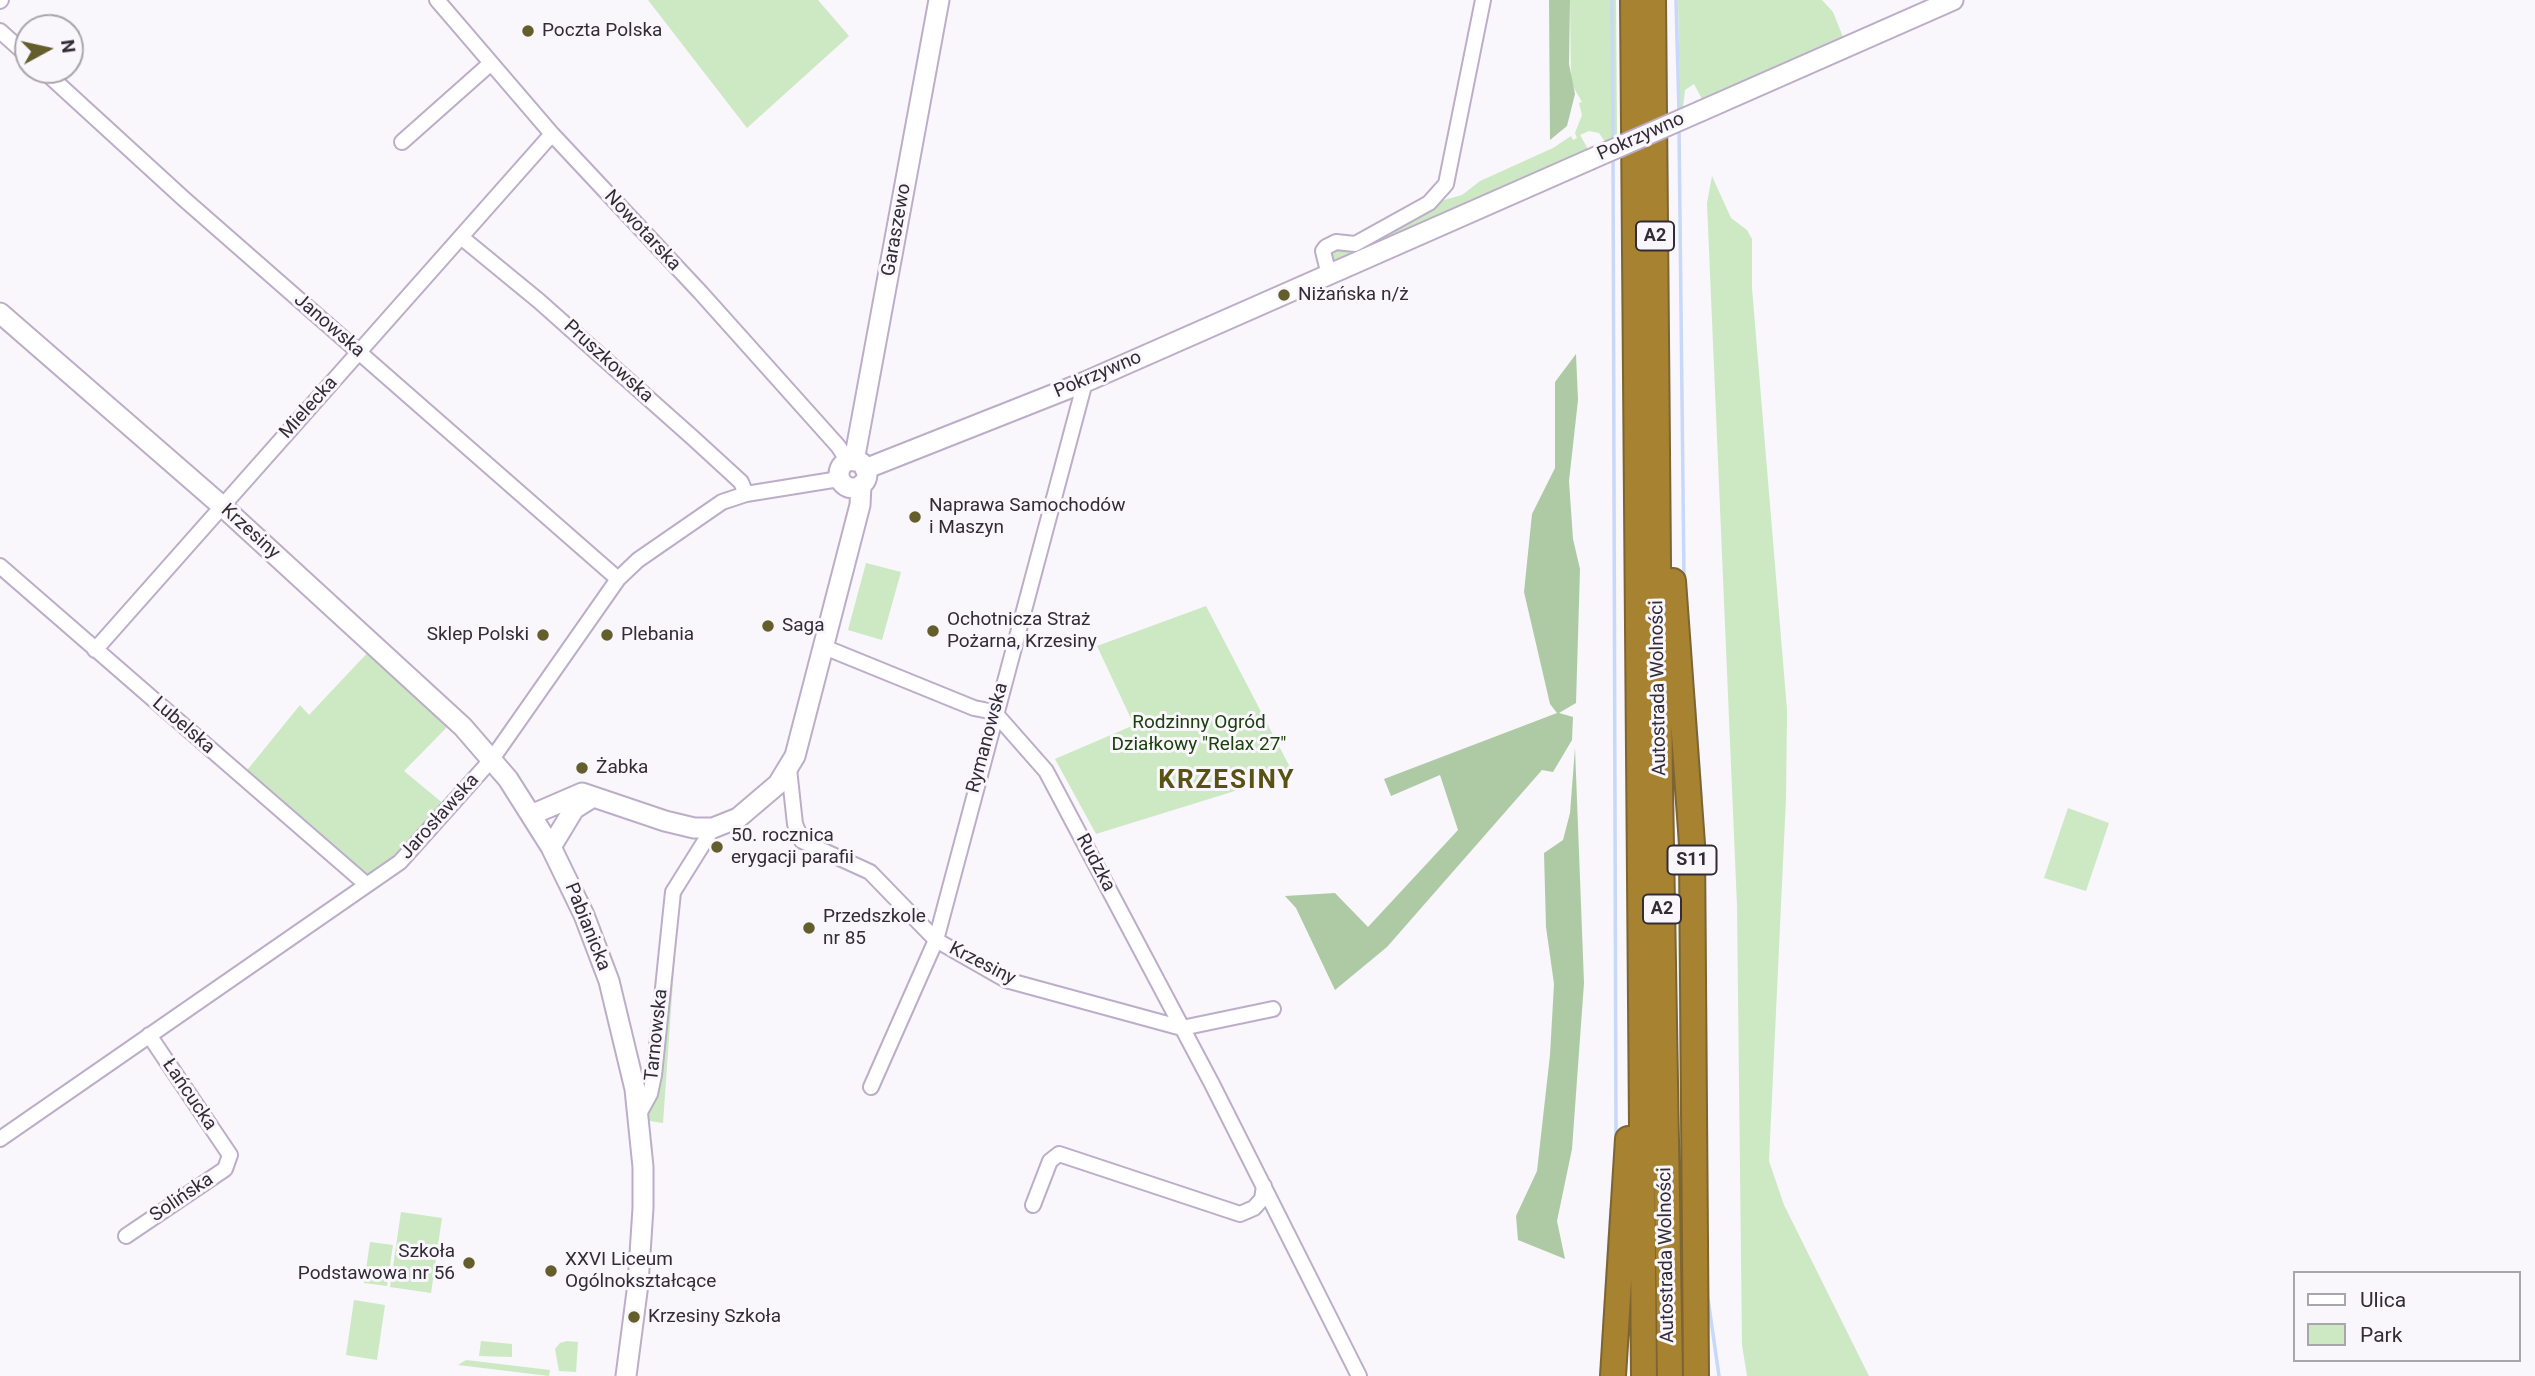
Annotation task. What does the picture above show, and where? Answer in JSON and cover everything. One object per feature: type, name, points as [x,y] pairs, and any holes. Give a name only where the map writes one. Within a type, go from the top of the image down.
[{"type":"highway","name":"Autostrada Wolności","points":[[1633,0],[1644,1376]]},
{"type":"highway","name":"Autostrada Wolności","points":[[1653,0],[1670,1376]]},
{"type":"highway","name":"S11","points":[[1657,441],[1671,543],[1690,788],[1696,1376]]},
{"type":"highway","points":[[1613,1376],[1630,1068],[1642,975]]},
{"type":"highway","points":[[1696,1280],[1709,1376]]},
{"type":"street","name":"Nowotarska","points":[[437,0],[552,134],[701,293],[857,469]]},
{"type":"street","name":"Garaszewo","points":[[713,828],[738,818],[753,807],[778,784],[789,769],[824,648],[860,505],[857,469],[939,0]]},
{"type":"street","points":[[1329,275],[1323,251],[1326,247],[1336,242],[1355,244],[1429,203],[1442,190],[1448,174],[1483,0]]},
{"type":"street","name":"Pokrzywno","points":[[857,469],[1084,382],[1952,0]]},
{"type":"street","points":[[0,31],[14,44]]},
{"type":"street","points":[[402,142],[491,63]]},
{"type":"street","name":"Janowska","points":[[59,84],[358,352],[618,579]]},
{"type":"street","name":"Mielecka","points":[[95,650],[552,134]]},
{"type":"street","name":"Pruszkowska","points":[[461,237],[662,410],[741,482],[746,494]]},
{"type":"street","name":"Krzesiny","points":[[0,313],[222,506],[433,699],[492,759]]},
{"type":"street","name":"Rymanowska","points":[[871,1087],[936,940],[994,712],[1084,382]]},
{"type":"street","points":[[839,479],[846,487],[857,469]]},
{"type":"street","name":"Jarosławska","points":[[0,1139],[400,862],[492,759],[618,579],[694,519],[722,502],[746,494],[839,479]]},
{"type":"street","name":"Lubelska","points":[[0,566],[366,885]]},
{"type":"street","points":[[824,648],[974,708],[994,712]]},
{"type":"street","name":"Rudzka","points":[[994,712],[1046,771],[1264,1186],[1359,1376]]},
{"type":"street","name":"Pabianicka","points":[[492,759],[551,848],[584,915],[609,981],[628,1051],[639,1114]]},
{"type":"street","name":"Krzesiny","points":[[789,769],[795,824],[802,841],[870,872],[936,940],[1006,980],[1182,1028]]},
{"type":"street","points":[[531,815],[575,794],[593,797],[665,821],[694,828],[713,828]]},
{"type":"street","points":[[551,848],[574,809],[593,797]]},
{"type":"street","name":"Tarnowska","points":[[626,1376],[641,1255],[643,1178],[639,1114],[650,1094],[654,1075],[673,892],[713,828]]},
{"type":"street","points":[[1182,1028],[1273,1009]]},
{"type":"street","name":"Łańcucka","points":[[149,1035],[230,1155]]},
{"type":"street","points":[[1033,1205],[1051,1161],[1059,1154],[1240,1214],[1254,1208],[1262,1199],[1264,1186]]},
{"type":"street","name":"Solińska","points":[[126,1236],[225,1169],[230,1155]]},
{"type":"green space","points":[[648,0],[818,0],[849,36],[747,128]]},
{"type":"green space","points":[[1549,0],[1570,0],[1569,64],[1575,94],[1567,126],[1550,140]]},
{"type":"green space","points":[[1570,0],[1616,0],[1617,136],[1605,142],[1599,133],[1589,131],[1580,135],[1588,149],[1585,151],[1332,263],[1329,252],[1437,202],[1462,195],[1480,181],[1553,148],[1571,136],[1573,140],[1577,138],[1575,133],[1582,115],[1579,103],[1582,102],[1571,83]]},
{"type":"green space","points":[[1678,0],[1822,0],[1833,12],[1843,37],[1702,99],[1694,84],[1685,90],[1683,108],[1680,109]]},
{"type":"green space","points":[[1712,176],[1731,218],[1747,230],[1752,239],[1752,288],[1787,710],[1786,798],[1769,1161],[1784,1205],[1869,1376],[1747,1376],[1742,1345],[1737,906],[1707,203]]},
{"type":"green space","points":[[1576,354],[1578,400],[1569,481],[1573,539],[1580,569],[1576,703],[1559,713],[1573,717],[1572,740],[1553,772],[1542,770],[1387,947],[1335,990],[1296,908],[1285,896],[1335,893],[1368,927],[1458,830],[1440,775],[1391,796],[1384,779],[1557,713],[1550,704],[1524,592],[1532,514],[1555,468],[1555,382]]},
{"type":"green space","points":[[866,563],[901,572],[882,640],[848,630]]},
{"type":"green space","name":"Rodzinny Ogród Działkowy \"Relax 27\"","points":[[1206,606],[1293,773],[1096,834],[1055,759],[1134,725],[1097,646]]},
{"type":"green space","points":[[372,648],[453,721],[404,771],[445,805],[397,859],[366,883],[244,774],[300,705],[309,715]]},
{"type":"green space","points":[[1575,748],[1584,983],[1572,1149],[1557,1221],[1565,1259],[1518,1240],[1516,1216],[1537,1171],[1550,1055],[1554,984],[1546,927],[1544,853],[1563,840],[1570,813]]},
{"type":"green space","points":[[1684,790],[1690,1376],[1682,1376],[1677,791]]},
{"type":"green space","points":[[2068,808],[2109,823],[2086,891],[2044,878]]},
{"type":"green space","points":[[711,839],[687,877],[679,897],[663,1123],[649,1121],[648,1111],[658,1080],[675,899],[686,876]]},
{"type":"green space","points":[[401,1212],[442,1218],[431,1293],[390,1287]]},
{"type":"green space","points":[[370,1242],[393,1245],[387,1286],[364,1283]]},
{"type":"green space","points":[[354,1300],[385,1305],[377,1360],[346,1355]]},
{"type":"green space","points":[[481,1341],[512,1344],[512,1357],[479,1356]]},
{"type":"green space","points":[[578,1342],[576,1372],[559,1371],[555,1349],[560,1343]]},
{"type":"green space","points":[[466,1360],[550,1370],[549,1376],[458,1365]]},
{"type":"waterway","points":[[1612,0],[1613,141]]},
{"type":"waterway","points":[[1676,0],[1679,112]]},
{"type":"waterway","points":[[1679,127],[1684,578]]},
{"type":"waterway","points":[[1613,156],[1616,1139]]},
{"type":"waterway","points":[[1694,700],[1701,797]]},
{"type":"waterway","points":[[1603,1341],[1611,1209]]},
{"type":"waterway","points":[[1708,1299],[1719,1376]]},
{"type":"place","name":"Poczta Polska","points":[[528,31]]},
{"type":"place","name":"Niżańska n/ż","points":[[1284,295]]},
{"type":"place","name":"Naprawa Samochodów i Maszyn","points":[[915,517]]},
{"type":"place","name":"Saga","points":[[768,626]]},
{"type":"place","name":"Ochotnicza Straż Pożarna, Krzesiny","points":[[933,631]]},
{"type":"place","name":"Sklep Polski","points":[[543,635]]},
{"type":"place","name":"Plebania","points":[[607,635]]},
{"type":"place","name":"Żabka","points":[[582,768]]},
{"type":"place","name":"50. rocznica erygacji parafii","points":[[717,847]]},
{"type":"place","name":"Przedszkole nr 85","points":[[809,928]]},
{"type":"place","name":"Szkoła Podstawowa nr 56","points":[[469,1263]]},
{"type":"place","name":"XXVI Liceum Ogólnokształcące","points":[[551,1271]]},
{"type":"place","name":"Krzesiny Szkoła","points":[[634,1317]]},
{"type":"district","name":"KRZESINY","points":[[1227,781]]}]
